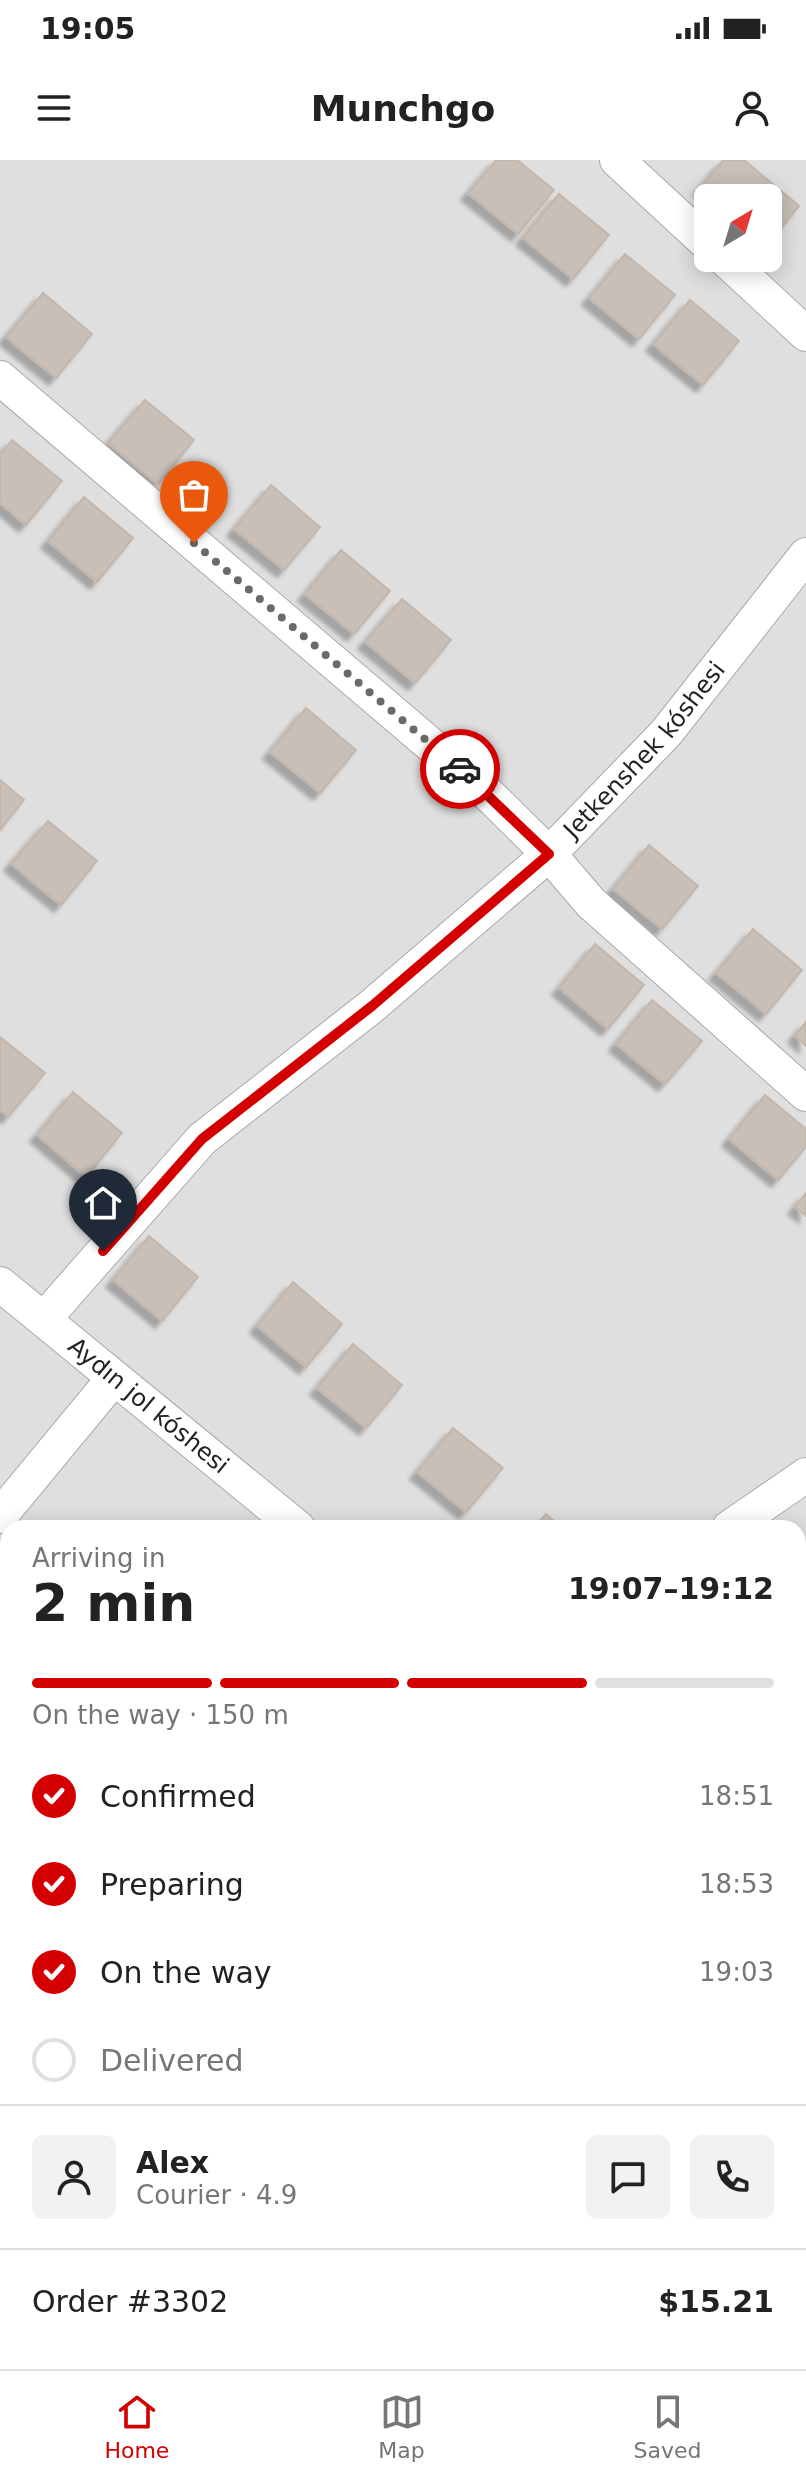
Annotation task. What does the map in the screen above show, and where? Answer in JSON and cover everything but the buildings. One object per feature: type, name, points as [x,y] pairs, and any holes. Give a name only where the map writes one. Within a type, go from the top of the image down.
[{"type":"street","points":[[617,160],[694,231]]},
{"type":"street","points":[[739,272],[806,334]]},
{"type":"street","points":[[0,378],[486,792],[549,854],[591,903],[806,1094]]},
{"type":"street","name":"Jetkenshek kóshesi","points":[[44,1319],[202,1139],[372,1006],[549,854],[666,733],[806,555]]},
{"type":"street","name":"Aydın jol kóshesi","points":[[0,1284],[288,1520]]},
{"type":"street","points":[[0,1516],[114,1378]]},
{"type":"street","points":[[741,1520],[806,1475]]},
{"type":"shaded area","points":[[0,160],[806,160],[806,1520],[0,1520]]},
{"type":"way so far","points":[[194,543],[460,769]]},
{"type":"route","points":[[103,1251],[202,1139],[372,1006],[549,854],[460,769]]}]
